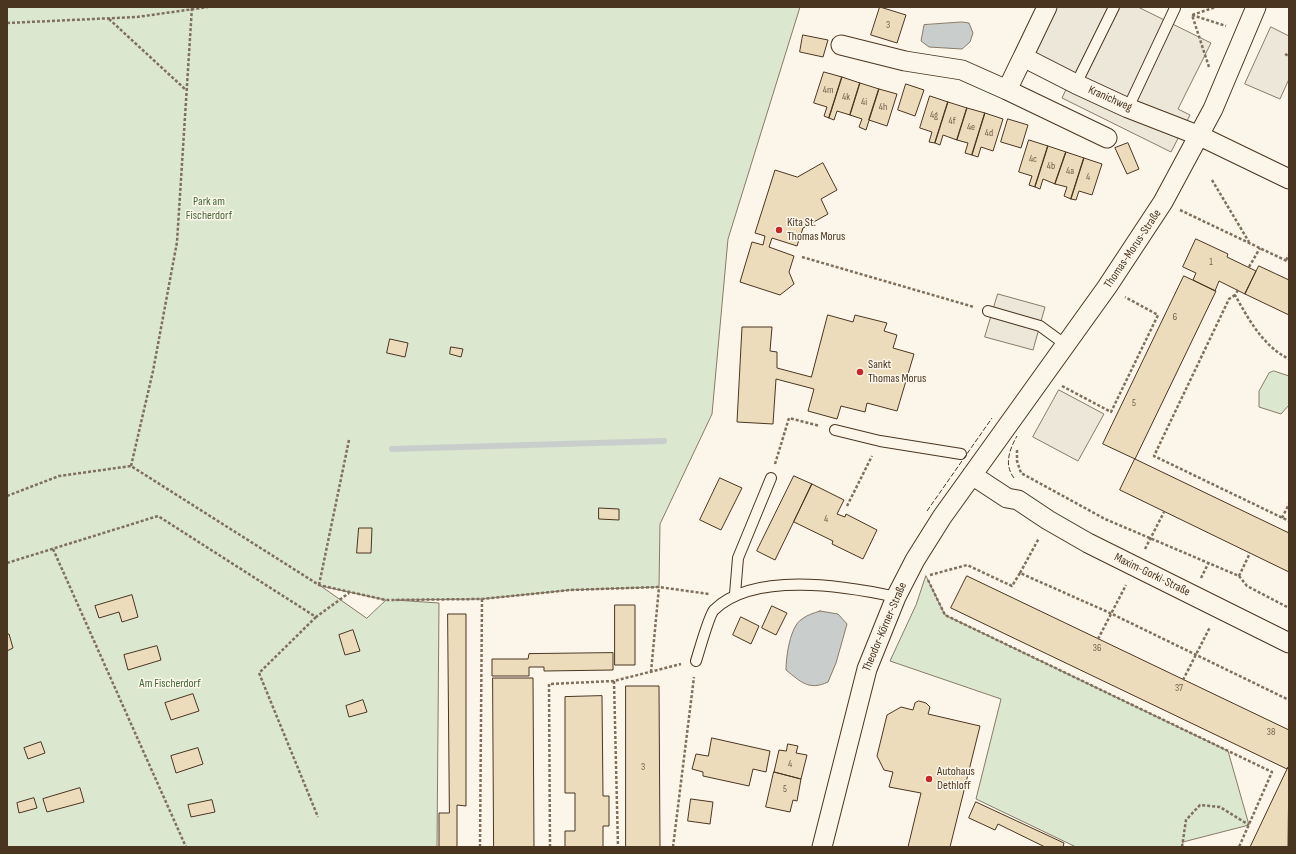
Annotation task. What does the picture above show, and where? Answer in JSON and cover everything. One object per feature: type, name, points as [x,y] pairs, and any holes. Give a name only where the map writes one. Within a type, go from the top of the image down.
[{"type":"street","points":[[1007,90],[1047,7]]},
{"type":"street","name":"Thomas-Morus-Straße","points":[[975,470],[1107,287],[1163,202],[1200,136],[1246,34],[1256,7]]},
{"type":"street","points":[[841,45],[905,61],[962,70],[1107,138]]},
{"type":"street","name":"Kranichweg","points":[[1023,57],[1128,108],[1200,136],[1289,179]]},
{"type":"street","name":"Maxim-Gorki-Straße","points":[[975,470],[1012,491],[1018,500],[1068,532],[1289,643]]},
{"type":"street","name":"Theodor-Körner-Straße","points":[[822,847],[867,669],[896,597],[915,560],[975,470]]},
{"type":"lane","points":[[1076,84],[1114,7]]},
{"type":"lane","points":[[1128,108],[1176,8]]},
{"type":"lane","points":[[988,311],[1040,326],[1066,345]]},
{"type":"lane","points":[[835,430],[880,441],[961,454]]},
{"type":"lane","points":[[736,594],[738,558],[771,478]]},
{"type":"lane","points":[[696,661],[713,610],[736,594],[761,587],[798,586],[846,587],[896,597]]},
{"type":"path","points":[[7,23],[137,18],[192,8],[208,7]]},
{"type":"path","points":[[1192,15],[1216,7]]},
{"type":"path","points":[[131,466],[153,371],[177,242],[192,8]]},
{"type":"path","points":[[1176,8],[1246,34]]},
{"type":"path","points":[[1192,15],[1210,71],[1227,77]]},
{"type":"path","points":[[108,19],[186,90]]},
{"type":"path","points":[[1285,54],[1289,56]]},
{"type":"path","points":[[1212,180],[1249,243]]},
{"type":"path","points":[[1163,202],[1288,261],[1289,255]]},
{"type":"path","points":[[1249,268],[1260,248]]},
{"type":"path","points":[[802,257],[988,311]]},
{"type":"path","points":[[1044,375],[1111,412],[1158,314],[1107,287]]},
{"type":"path","points":[[1238,290],[1235,295],[1229,299],[1154,456],[1289,521]]},
{"type":"path","points":[[1235,295],[1252,324],[1276,352],[1289,359]]},
{"type":"path","points":[[771,478],[789,418],[835,430]]},
{"type":"path","points":[[319,586],[349,440]]},
{"type":"path","points":[[847,506],[880,441]]},
{"type":"path","points":[[1018,447],[1017,461],[1021,473],[1105,519],[1150,540],[1239,576],[1247,586],[1289,608]]},
{"type":"path","points":[[7,496],[59,476],[131,466],[319,586],[386,600],[482,599],[570,590],[659,587],[714,595],[736,594]]},
{"type":"path","points":[[1282,518],[1289,504]]},
{"type":"path","points":[[1098,639],[1110,618],[1110,613],[1164,512]]},
{"type":"path","points":[[7,563],[158,516],[316,617]]},
{"type":"path","points":[[53,549],[186,847]]},
{"type":"path","points":[[1239,576],[1250,553]]},
{"type":"path","points":[[1239,847],[1272,772],[945,615],[926,576],[967,565],[1012,586],[1020,572],[1110,613],[1289,700]]},
{"type":"path","points":[[651,672],[659,587]]},
{"type":"path","points":[[318,817],[259,673],[316,617],[350,592]]},
{"type":"path","points":[[480,847],[482,599]]},
{"type":"path","points":[[1183,680],[1197,655],[1219,608]]},
{"type":"path","points":[[550,847],[549,684],[614,681],[696,661],[673,847]]},
{"type":"path","points":[[614,681],[618,847]]},
{"type":"path","points":[[1182,847],[1186,820],[1200,805],[1220,808],[1249,825]]},
{"type":"green space","points":[[7,7],[800,7],[728,239],[712,414],[660,524],[659,587],[570,590],[482,599],[395,600],[439,603],[437,847],[7,847]],"holes":[[[321,586],[386,600],[367,618]]]},
{"type":"green space","points":[[1274,371],[1289,376],[1289,405],[1281,414],[1259,407],[1259,391],[1269,373]]},
{"type":"green space","points":[[926,576],[945,615],[1228,751],[1249,825],[1183,842],[1182,847],[1076,847],[976,799],[1001,699],[890,661],[916,605]]},
{"type":"shaded area","points":[[1042,7],[1138,7],[1211,43],[1178,109],[1190,115],[1171,152],[1062,98],[1068,85],[1016,59]]},
{"type":"shaded area","points":[[962,22],[969,23],[973,33],[970,42],[962,49],[929,47],[921,41],[924,25]]},
{"type":"shaded area","points":[[1271,27],[1289,36],[1289,79],[1280,99],[1245,84]]},
{"type":"shaded area","points":[[998,294],[1045,307],[1033,350],[985,337]]},
{"type":"shaded area","points":[[1059,390],[1104,414],[1078,461],[1033,437]]},
{"type":"shaded area","points":[[820,611],[838,614],[847,624],[836,663],[828,682],[816,686],[806,684],[786,670],[790,642],[794,628],[806,616]]},
{"type":"building","points":[[880,7],[906,15],[897,43],[871,35]]},
{"type":"building","points":[[803,35],[828,40],[823,57],[800,52]]},
{"type":"building","points":[[824,72],[842,77],[829,118],[824,116],[827,107],[814,103]]},
{"type":"building","points":[[842,77],[860,83],[850,115],[837,111],[834,120],[829,118]]},
{"type":"building","points":[[860,83],[879,89],[866,130],[859,127],[862,119],[850,115]]},
{"type":"building","points":[[906,84],[924,90],[915,116],[898,110]]},
{"type":"building","points":[[879,89],[897,94],[887,126],[869,120]]},
{"type":"building","points":[[930,96],[948,102],[935,143],[929,142],[932,132],[920,128]]},
{"type":"building","points":[[948,102],[967,108],[957,140],[943,135],[940,145],[935,143]]},
{"type":"building","points":[[967,108],[985,113],[972,155],[965,153],[968,143],[957,140]]},
{"type":"building","points":[[985,113],[1003,119],[993,151],[981,147],[978,157],[972,155]]},
{"type":"building","points":[[1008,119],[1028,125],[1021,148],[1001,142]]},
{"type":"building","points":[[1029,140],[1048,146],[1035,187],[1029,185],[1032,176],[1019,172]]},
{"type":"building","points":[[1128,143],[1139,169],[1127,174],[1115,148]]},
{"type":"building","points":[[1048,146],[1066,152],[1055,184],[1043,179],[1040,189],[1035,187]]},
{"type":"building","points":[[1066,152],[1084,158],[1071,199],[1064,196],[1067,187],[1055,184]]},
{"type":"building","points":[[1084,158],[1102,164],[1092,195],[1079,191],[1076,200],[1071,199]]},
{"type":"building","name":"Kita St. Thomas Morus","points":[[823,163],[837,190],[821,199],[828,214],[803,228],[797,246],[772,238],[769,247],[794,256],[789,272],[794,284],[780,295],[740,282],[752,242],[763,245],[765,236],[755,233],[775,170],[797,177]]},
{"type":"building","points":[[1196,239],[1228,254],[1227,257],[1256,271],[1245,294],[1219,281],[1215,291],[1193,280],[1196,273],[1183,267]]},
{"type":"building","points":[[1259,266],[1289,280],[1289,315],[1245,294]]},
{"type":"building","points":[[1184,276],[1216,291],[1135,459],[1103,444]]},
{"type":"building","name":"Sankt Thomas Morus","points":[[828,315],[853,322],[855,315],[887,323],[884,331],[897,335],[893,348],[914,354],[897,411],[867,403],[865,412],[841,406],[837,419],[808,411],[814,389],[776,379],[773,424],[737,422],[742,327],[772,327],[770,351],[777,352],[777,368],[811,377]]},
{"type":"building","points":[[390,339],[408,343],[405,357],[387,353]]},
{"type":"building","points":[[451,347],[463,349],[461,357],[450,354]]},
{"type":"building","points":[[1135,459],[1289,533],[1289,572],[1120,490]]},
{"type":"building","points":[[794,476],[812,484],[775,560],[757,551]]},
{"type":"building","points":[[720,478],[742,488],[721,530],[700,520]]},
{"type":"building","points":[[812,484],[844,500],[837,514],[845,517],[846,514],[877,530],[863,559],[832,544],[833,541],[794,522]]},
{"type":"building","points":[[599,508],[619,509],[619,520],[599,519]]},
{"type":"building","points":[[359,528],[372,528],[371,553],[357,553]]},
{"type":"building","points":[[967,576],[1289,730],[1289,766],[1287,769],[951,608]]},
{"type":"building","points":[[132,595],[138,617],[122,622],[119,612],[99,618],[95,606]]},
{"type":"building","points":[[615,605],[635,605],[635,665],[615,665]]},
{"type":"building","points":[[772,606],[787,613],[776,635],[762,628]]},
{"type":"building","points":[[448,614],[466,614],[466,806],[457,805],[457,847],[439,847],[439,813],[449,813]]},
{"type":"building","points":[[741,617],[759,626],[751,644],[733,635]]},
{"type":"building","points":[[353,630],[360,651],[345,655],[339,635]]},
{"type":"building","points":[[7,634],[9,634],[13,648],[7,651]]},
{"type":"building","points":[[157,646],[161,660],[128,670],[124,655]]},
{"type":"building","points":[[613,653],[613,670],[544,671],[544,667],[529,667],[529,676],[492,676],[492,659],[528,659],[529,654]]},
{"type":"building","points":[[493,678],[533,678],[534,847],[494,847]]},
{"type":"building","points":[[626,686],[659,686],[660,847],[626,847]]},
{"type":"building","points":[[193,694],[199,711],[171,720],[165,703]]},
{"type":"building","points":[[602,696],[603,796],[609,796],[609,826],[603,826],[603,847],[565,847],[565,831],[575,831],[575,793],[565,793],[565,697]]},
{"type":"building","points":[[363,700],[367,712],[349,717],[346,706]]},
{"type":"building","name":"Autohaus Dethloff","points":[[919,701],[926,703],[930,707],[928,714],[980,726],[950,847],[908,847],[921,793],[889,787],[893,772],[884,770],[877,756],[887,715],[901,707],[913,710],[915,703]]},
{"type":"building","points":[[712,738],[770,751],[766,772],[753,769],[749,786],[703,776],[703,772],[692,769],[696,754],[708,756]]},
{"type":"building","points":[[41,742],[45,753],[28,759],[24,748]]},
{"type":"building","points":[[788,744],[798,746],[796,753],[807,755],[801,779],[774,772],[779,750],[786,751]]},
{"type":"building","points":[[198,748],[203,764],[176,773],[171,756]]},
{"type":"building","points":[[1289,766],[1288,847],[1250,847],[1287,769]]},
{"type":"building","points":[[774,772],[801,779],[797,801],[793,800],[790,812],[766,807]]},
{"type":"building","points":[[80,788],[84,802],[47,812],[43,799]]},
{"type":"building","points":[[34,798],[37,808],[19,813],[17,803]]},
{"type":"building","points":[[691,799],[713,802],[710,824],[688,821]]},
{"type":"building","points":[[212,800],[215,812],[191,817],[188,805]]},
{"type":"building","points":[[976,802],[1064,843],[1063,847],[1045,847],[998,824],[995,830],[969,818]]},
{"type":"waterway","points":[[392,449],[664,441]]},
{"type":"fence","points":[[927,511],[992,418]]},
{"type":"fence","points":[[1014,478],[1008,463],[1010,452],[1017,436]]},
{"type":"place","name":"Kita St. Thomas Morus","points":[[779,230]]},
{"type":"place","name":"Sankt Thomas Morus","points":[[860,372]]},
{"type":"place","name":"Autohaus Dethloff","points":[[929,779]]},
{"type":"park label","name":"Park am Fischerdorf","points":[[209,209]]},
{"type":"park label","name":"Am Fischerdorf","points":[[170,684]]}]
